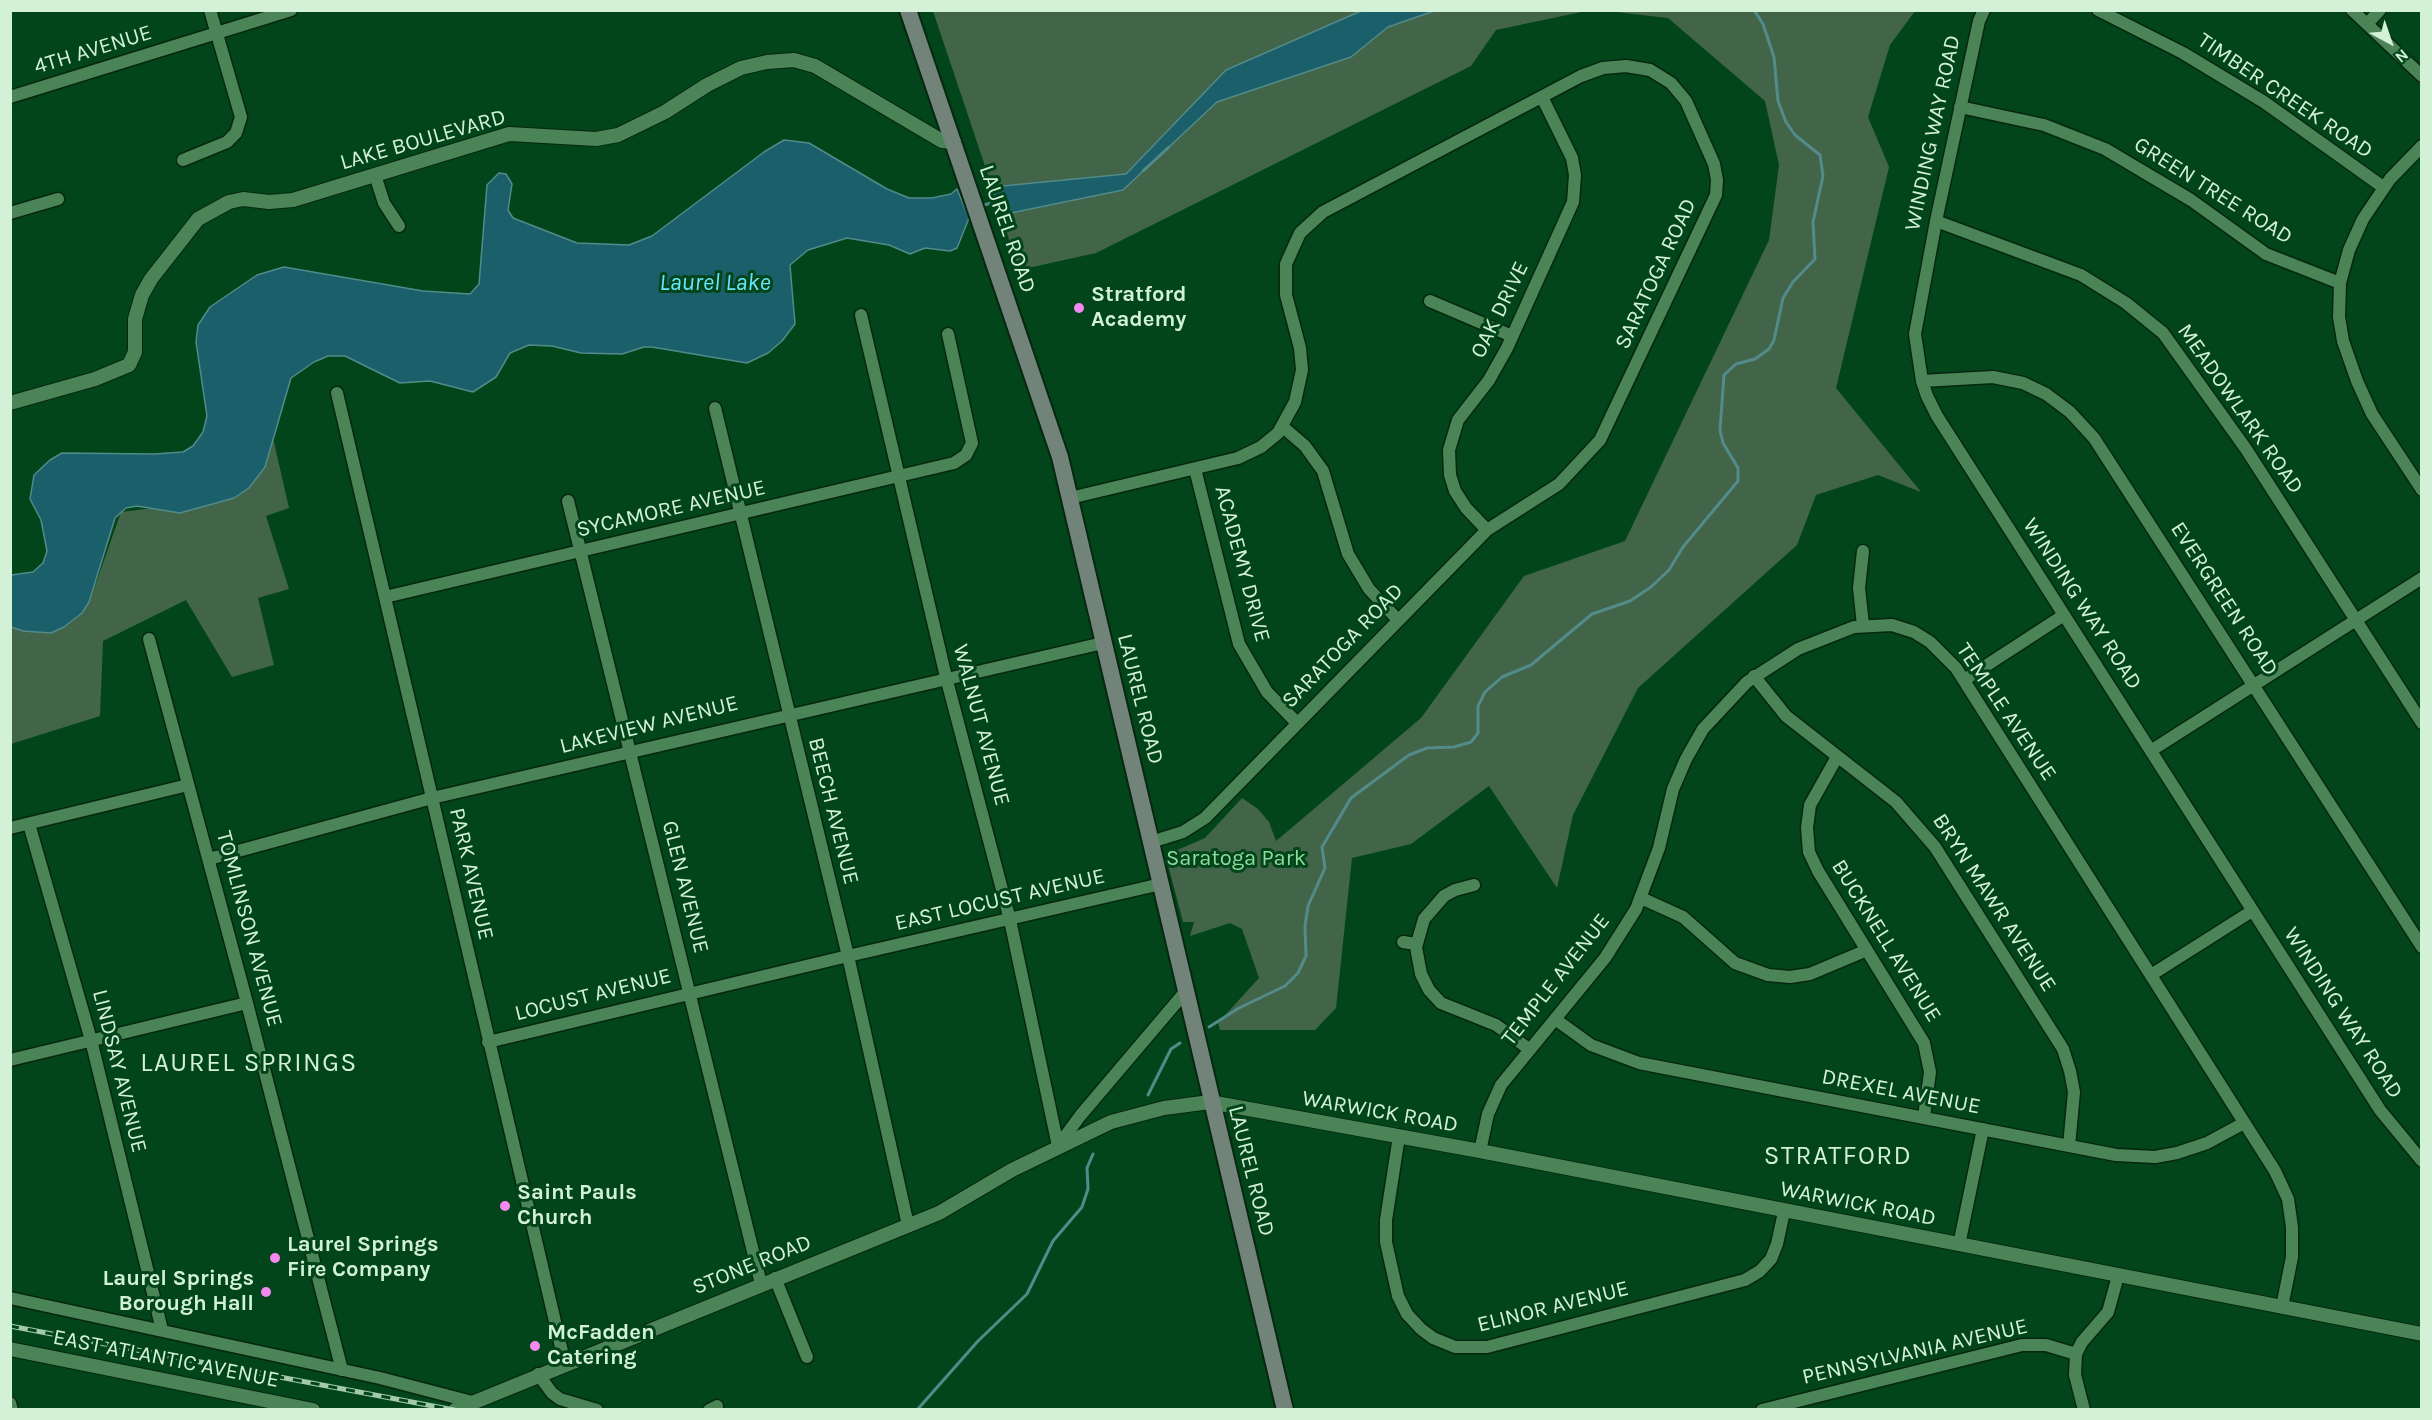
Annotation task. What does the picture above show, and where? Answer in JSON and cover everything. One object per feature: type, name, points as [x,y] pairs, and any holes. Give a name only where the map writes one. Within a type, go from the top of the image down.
[{"type":"main road","name":"LAUREL ROAD","points":[[908,10],[1056,444],[1152,842],[1210,1102],[1254,1274],[1285,1410]]},
{"type":"street","points":[[183,160],[218,147],[236,133],[241,117],[210,10]]},
{"type":"street","name":"4TH AVENUE","points":[[10,97],[291,10]]},
{"type":"street","name":"WINDING WAY ROAD","points":[[1983,10],[1978,21],[1936,221],[1916,334],[1922,381],[1937,416],[2152,750],[2252,911],[2380,1110],[2421,1161]]},
{"type":"street","name":"TIMBER CREEK ROAD","points":[[2098,10],[2183,52],[2264,102],[2383,187]]},
{"type":"street","points":[[2352,10],[2421,76]]},
{"type":"street","points":[[2367,24],[2380,10]]},
{"type":"street","name":"LAKE BOULEVARD","points":[[10,403],[95,379],[129,364],[135,352],[135,319],[142,295],[177,246],[205,215],[229,202],[243,199],[269,202],[293,200],[509,134],[596,139],[618,135],[665,112],[707,85],[741,68],[767,62],[794,60],[814,66],[852,85],[942,141],[954,142]]},
{"type":"street","name":"SARATOGA ROAD","points":[[1070,498],[1246,455],[1268,442],[1283,427],[1295,402],[1302,370],[1285,279],[1288,257],[1300,233],[1317,216],[1581,76],[1610,67],[1634,67],[1658,74],[1677,89],[1690,109],[1712,157],[1717,187],[1710,211],[1600,440],[1559,484],[1487,530],[1205,818],[1183,832],[1152,842]]},
{"type":"street","name":"OAK DRIVE","points":[[1487,530],[1466,508],[1455,491],[1450,475],[1449,450],[1458,420],[1489,380],[1512,336],[1567,218],[1575,193],[1572,158],[1542,97]]},
{"type":"street","name":"GREEN TREE ROAD","points":[[1960,107],[2044,126],[2105,149],[2191,200],[2266,254],[2340,283]]},
{"type":"street","points":[[2421,146],[2383,187],[2363,219],[2349,250],[2340,283],[2339,317],[2343,341],[2356,381],[2372,414],[2421,490]]},
{"type":"street","points":[[375,175],[384,203],[399,226]]},
{"type":"street","points":[[10,213],[58,199]]},
{"type":"street","name":"MEADOWLARK ROAD","points":[[1936,221],[2081,275],[2126,303],[2163,333],[2246,449],[2421,723]]},
{"type":"street","points":[[1430,301],[1512,336]]},
{"type":"street","name":"WALNUT AVENUE","points":[[861,315],[946,677],[1010,920],[1058,1146]]},
{"type":"street","name":"SYCAMORE AVENUE","points":[[385,597],[954,463],[966,455],[972,443],[948,334]]},
{"type":"street","name":"EVERGREEN ROAD","points":[[1922,381],[1993,377],[2023,383],[2046,394],[2070,412],[2094,438],[2421,947]]},
{"type":"street","name":"PARK AVENUE","points":[[337,393],[565,1364]]},
{"type":"street","name":"BEECH AVENUE","points":[[715,408],[848,956],[908,1225]]},
{"type":"street","points":[[1283,427],[1305,446],[1323,471],[1348,555],[1369,589],[1398,620]]},
{"type":"street","name":"ACADEMY DRIVE","points":[[1196,469],[1239,644],[1267,692],[1298,723]]},
{"type":"street","name":"GLEN AVENUE","points":[[568,501],[760,1284]]},
{"type":"street","points":[[1863,551],[1859,588],[1863,625]]},
{"type":"street","points":[[2152,750],[2421,578]]},
{"type":"street","points":[[1964,680],[2064,615]]},
{"type":"street","name":"TEMPLE AVENUE","points":[[1480,1151],[1495,1094],[1529,1049],[1610,952],[1641,898],[1659,849],[1673,789],[1686,759],[1711,720],[1754,676],[1808,644],[1863,625],[1892,625],[1920,635],[1941,651],[1964,680],[2281,1181],[2290,1208],[2293,1247],[2282,1307]]},
{"type":"street","name":"TOMLINSON AVENUE","points":[[149,639],[247,1002],[342,1370]]},
{"type":"street","name":"LAKEVIEW AVENUE","points":[[209,859],[432,798],[946,677],[1103,643]]},
{"type":"street","name":"BRYN MAWR AVENUE","points":[[1754,676],[1786,716],[1896,802],[1925,832],[2057,1038],[2073,1081],[2069,1146]]},
{"type":"street","name":"BUCKNELL AVENUE","points":[[1837,758],[1810,805],[1807,841],[1818,872],[1924,1043],[1930,1072],[1924,1117]]},
{"type":"street","points":[[10,828],[188,785]]},
{"type":"street","name":"LINDSAY AVENUE","points":[[29,824],[91,1040],[162,1330]]},
{"type":"street","name":"EAST LOCUST AVENUE","points":[[848,956],[1161,884]]},
{"type":"street","points":[[1474,885],[1455,890],[1438,901],[1409,943],[1420,975],[1437,999],[1452,1009],[1496,1025],[1529,1049]]},
{"type":"street","points":[[1641,898],[1683,917],[1730,959],[1760,973],[1779,977],[1809,974],[1867,950]]},
{"type":"street","points":[[2151,975],[2252,911]]},
{"type":"street","name":"LOCUST AVENUE","points":[[488,1042],[848,956]]},
{"type":"street","name":"STONE ROAD","points":[[1058,1146],[1080,1116],[1186,991]]},
{"type":"street","points":[[10,1060],[247,1002]]},
{"type":"street","name":"DREXEL AVENUE","points":[[1556,1019],[1591,1045],[1639,1063],[2116,1155],[2155,1157],[2188,1150],[2244,1123]]},
{"type":"street","name":"WARWICK ROAD","points":[[1179,1106],[1210,1102],[1399,1136],[2421,1334]]},
{"type":"street","name":"STONE ROAD","points":[[455,1410],[538,1374],[939,1213],[1058,1146],[1111,1122],[1179,1106]]},
{"type":"street","points":[[1959,1245],[1983,1129]]},
{"type":"street","name":"ELINOR AVENUE","points":[[1399,1136],[1386,1208],[1386,1231],[1398,1296],[1407,1314],[1421,1329],[1433,1338],[1455,1347],[1487,1347],[1745,1280],[1760,1271],[1771,1259],[1784,1212]]},
{"type":"street","points":[[2084,1410],[2075,1375],[2076,1354],[2082,1342],[2108,1312],[2118,1276]]},
{"type":"street","points":[[775,1278],[807,1357]]},
{"type":"street","points":[[10,1298],[342,1370],[472,1402]]},
{"type":"street","name":"PENNSYLVANIA AVENUE","points":[[1762,1410],[2022,1345],[2046,1345],[2076,1354]]},
{"type":"street","name":"EAST ATLANTIC AVENUE","points":[[10,1349],[313,1410]]},
{"type":"street","points":[[538,1374],[552,1394],[576,1405],[597,1410]]},
{"type":"street","points":[[10,1402],[12,1410]]},
{"type":"green space","points":[[933,11],[1361,11],[1226,70],[1126,174],[992,187]]},
{"type":"green space","points":[[1434,11],[1586,11],[1496,30],[1471,66],[1096,253],[1019,270],[1001,215],[1123,190],[1217,102],[1351,57],[1388,27]]},
{"type":"green space","name":"Saratoga Park","points":[[1608,11],[1915,11],[1890,45],[1868,117],[1889,167],[1836,388],[1921,492],[1878,475],[1816,495],[1797,545],[1638,688],[1573,815],[1557,888],[1489,786],[1411,844],[1352,858],[1336,1008],[1315,1030],[1220,1030],[1218,1023],[1259,978],[1242,929],[1230,923],[1190,936],[1194,922],[1183,922],[1168,865],[1170,853],[1205,838],[1242,798],[1258,809],[1269,822],[1276,841],[1421,718],[1524,576],[1625,541],[1769,240],[1779,165],[1765,101],[1668,18]]},
{"type":"green space","points":[[273,438],[289,508],[266,516],[289,589],[258,598],[274,665],[232,677],[186,600],[103,641],[100,716],[11,744],[11,624],[89,603],[121,512],[234,498]]},
{"type":"water","points":[[1361,11],[1434,11],[1388,27],[1351,57],[1217,102],[1123,190],[1001,215],[992,187],[1126,174],[1226,70]]},
{"type":"water","name":"Laurel Lake","points":[[784,140],[809,143],[887,189],[909,198],[932,198],[951,194],[957,189],[969,218],[957,248],[950,251],[925,248],[910,254],[889,245],[847,238],[808,250],[790,265],[795,324],[782,341],[768,353],[747,363],[652,347],[644,347],[622,354],[581,353],[552,346],[529,345],[510,353],[496,377],[473,392],[430,381],[400,383],[345,356],[328,356],[314,362],[291,378],[265,467],[249,488],[234,498],[180,513],[137,506],[126,508],[115,518],[89,602],[82,613],[64,627],[51,633],[23,631],[11,627],[11,575],[33,572],[43,563],[47,551],[41,520],[30,499],[34,475],[50,460],[62,453],[155,454],[183,452],[193,446],[203,432],[207,416],[196,342],[198,325],[210,307],[257,275],[284,267],[423,291],[470,294],[479,284],[487,185],[499,173],[506,174],[512,184],[508,210],[513,218],[577,243],[629,245],[652,236],[764,152]]},
{"type":"waterway","points":[[1209,1027],[1239,1008],[1285,986],[1298,973],[1306,956],[1305,926],[1308,906],[1325,868],[1322,847],[1351,798],[1409,755],[1427,748],[1454,747],[1471,742],[1478,733],[1478,706],[1485,692],[1502,677],[1531,665],[1592,614],[1630,601],[1651,587],[1669,570],[1683,547],[1738,481],[1738,468],[1723,443],[1720,430],[1724,375],[1736,364],[1755,359],[1769,349],[1774,340],[1783,298],[1793,282],[1815,259],[1813,222],[1823,176],[1820,155],[1795,135],[1786,122],[1778,101],[1774,57],[1763,24],[1754,10]]},
{"type":"waterway","points":[[1143,171],[1169,147]]},
{"type":"waterway","points":[[980,206],[999,201]]},
{"type":"waterway","points":[[1148,1095],[1171,1049],[1180,1043]]},
{"type":"waterway","points":[[917,1410],[978,1341],[1027,1294],[1053,1241],[1082,1207],[1088,1189],[1087,1168],[1093,1154]]},
{"type":"railway","points":[[10,1326],[454,1410]]},
{"type":"place","name":"Stratford Academy","points":[[1079,308]]},
{"type":"place","name":"Saint Pauls Church","points":[[505,1206]]},
{"type":"place","name":"Laurel Springs Fire Company","points":[[275,1258]]},
{"type":"place","name":"Laurel Springs Borough Hall","points":[[266,1292]]},
{"type":"place","name":"McFadden Catering","points":[[535,1346]]},
{"type":"district","name":"LAUREL SPRINGS","points":[[249,1064]]},
{"type":"district","name":"STRATFORD","points":[[1838,1157]]}]
